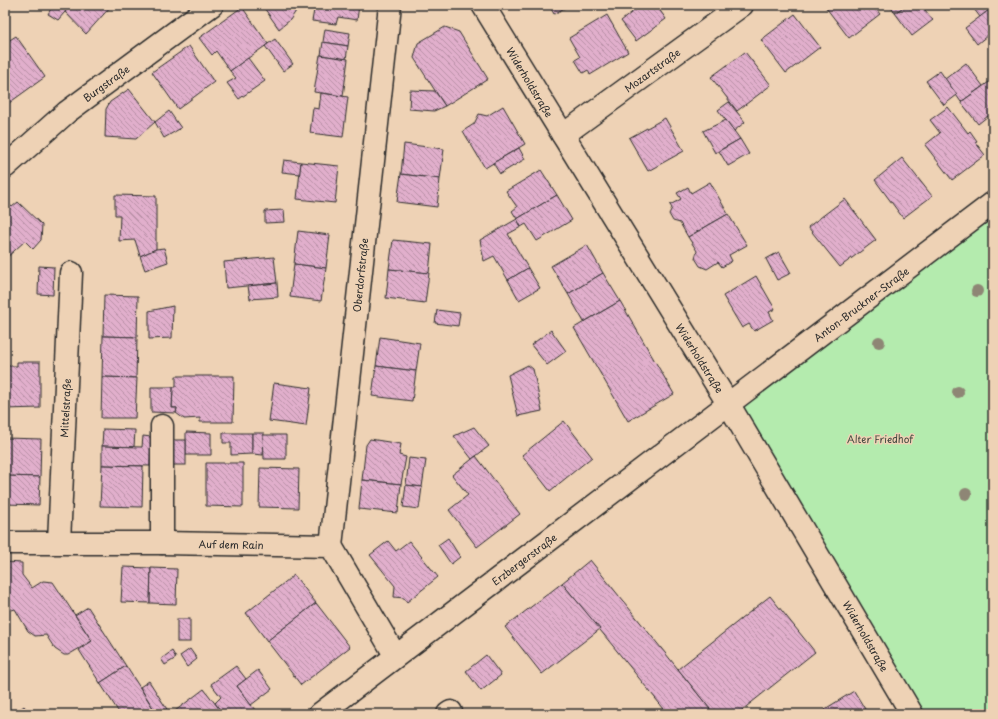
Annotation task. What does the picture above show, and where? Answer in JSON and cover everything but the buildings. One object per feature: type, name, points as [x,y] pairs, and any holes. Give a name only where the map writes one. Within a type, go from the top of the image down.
[{"type":"street","name":"Burgstraße","points":[[5,166],[67,112],[212,5]]},
{"type":"street","name":"Oberdorfstraße","points":[[331,546],[390,5]]},
{"type":"street","name":"Widerholdstraße","points":[[483,5],[562,136],[729,405],[912,714]]},
{"type":"street","name":"Mozartstraße","points":[[562,136],[742,5]]},
{"type":"street","name":"Anton-Bruckner-Straße","points":[[729,405],[993,203]]},
{"type":"street","name":"Mittelstraße","points":[[58,542],[71,273]]},
{"type":"street","name":"Erzbergerstraße","points":[[321,714],[396,655],[729,405]]},
{"type":"street","points":[[162,426],[162,543]]},
{"type":"street","name":"Auf dem Rain","points":[[5,543],[58,542],[331,546]]},
{"type":"street","points":[[331,546],[396,655]]},
{"type":"green space","name":"Alter Friedhof","points":[[993,203],[993,714],[912,714],[729,405]]}]
